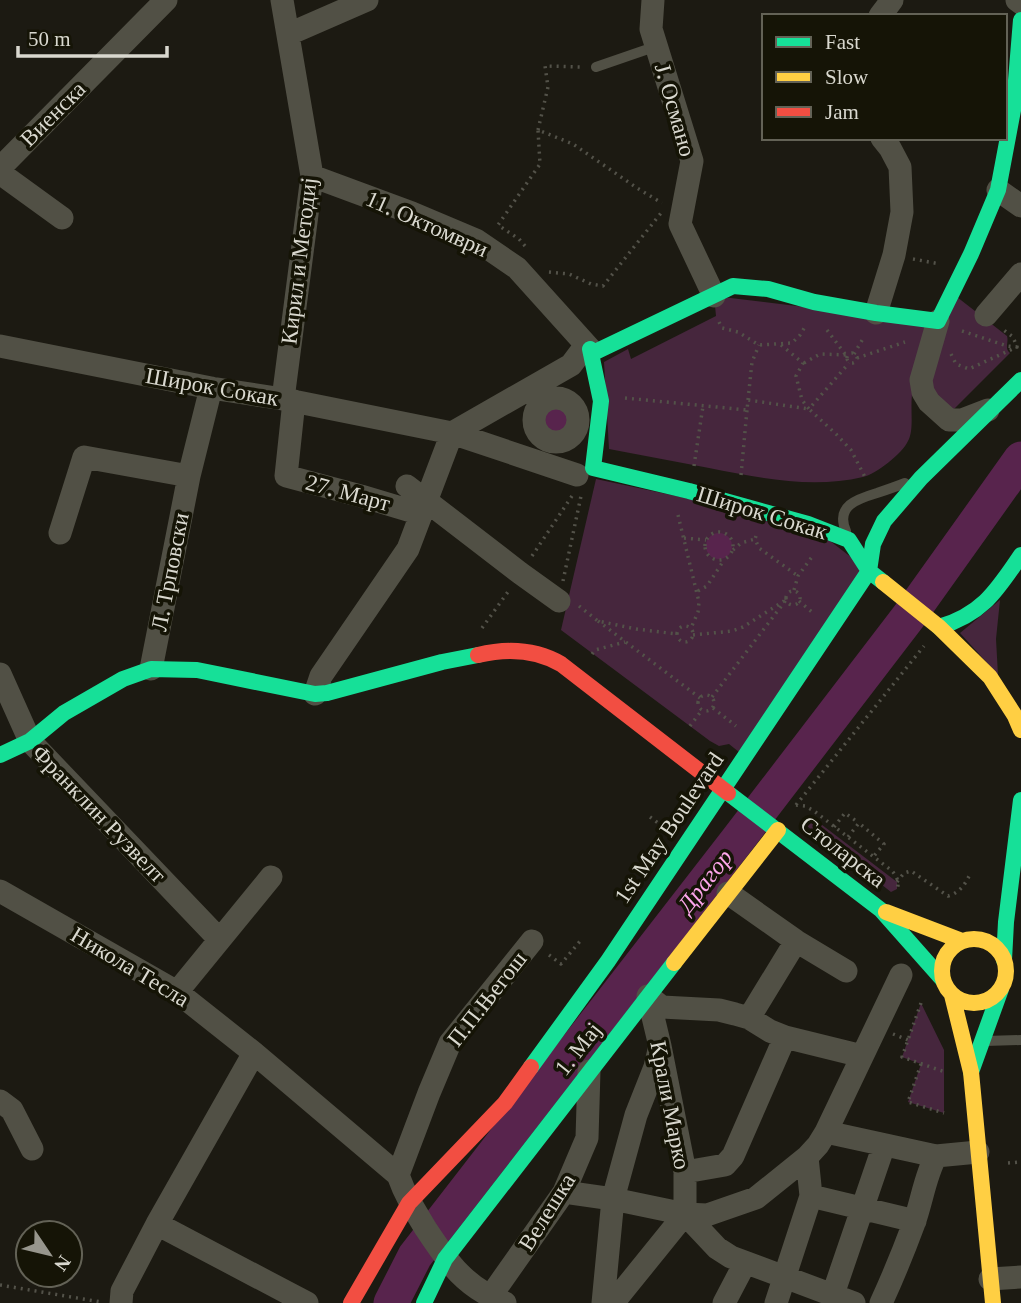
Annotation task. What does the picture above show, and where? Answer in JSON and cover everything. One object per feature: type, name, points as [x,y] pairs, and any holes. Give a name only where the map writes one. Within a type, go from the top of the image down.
[{"type":"street","name":"Виенска","points":[[62,218],[0,170],[166,0]]},
{"type":"street","name":"Кирил и Методиј","points":[[282,0],[312,176],[289,400]]},
{"type":"street","points":[[289,34],[367,0]]},
{"type":"street","name":"Ј. Османо","points":[[653,0],[651,29],[692,160],[680,224],[714,296]]},
{"type":"street","points":[[991,409],[962,420],[949,420],[929,402],[923,392],[921,380],[938,321],[998,190],[1014,104],[1021,20]]},
{"type":"street","points":[[876,313],[894,255],[902,212],[900,167],[884,140]]},
{"type":"street","name":"11. Октомври","points":[[312,176],[476,240],[517,268],[587,352]]},
{"type":"street","points":[[998,190],[1021,206]]},
{"type":"street","points":[[986,315],[1021,274]]},
{"type":"street","points":[[0,755],[30,741],[64,713],[123,678],[151,668],[197,670],[315,694],[321,676],[408,549],[414,502],[452,433],[542,392],[587,352],[733,286],[768,289],[814,302],[938,321]]},
{"type":"street","name":"Широк Сокак","points":[[0,346],[211,388],[289,400],[548,453],[582,480],[689,491],[808,524],[849,540],[869,570],[935,624],[990,677],[1021,730]]},
{"type":"street","points":[[582,480],[601,401],[587,352]]},
{"type":"street","name":"1st May Boulevard","points":[[351,1303],[414,1210],[505,1103],[608,961],[869,570],[873,544],[884,521],[920,478],[1021,380]]},
{"type":"street","name":"Л. Трповски","points":[[151,668],[189,476],[211,388]]},
{"type":"street","points":[[542,392],[552,398],[563,399],[583,407],[571,436],[559,442],[548,453],[534,423],[542,392]]},
{"type":"street","name":"27. Март","points":[[289,400],[286,476],[414,502]]},
{"type":"street","points":[[60,533],[85,457],[189,476]]},
{"type":"street","points":[[414,502],[520,573],[564,598]]},
{"type":"street","points":[[935,624],[952,625],[975,612],[992,595],[1021,555]]},
{"type":"street","name":"Столарска","points":[[315,694],[485,653],[526,651],[547,656],[561,664],[881,910],[943,980]]},
{"type":"street","name":"Франклин Рузвелт","points":[[0,674],[30,741],[219,940]]},
{"type":"street","points":[[1004,960],[1010,881],[1021,800]]},
{"type":"street","name":"1. Мај","points":[[424,1303],[441,1253],[729,893],[775,828]]},
{"type":"street","points":[[177,992],[271,877]]},
{"type":"street","points":[[995,904],[1010,881]]},
{"type":"street","name":"Никола Тесла","points":[[0,891],[177,992],[254,1053],[398,1175],[414,1210],[441,1253],[468,1282],[496,1301]]},
{"type":"street","points":[[729,893],[796,941],[846,971]]},
{"type":"street","name":"Столарска","points":[[881,910],[971,936]]},
{"type":"street","points":[[971,1072],[1007,970],[999,951],[992,944],[971,936],[947,953],[942,971],[943,980],[952,995],[971,1072],[993,1303]]},
{"type":"street","name":"П.П.Његош","points":[[398,1175],[450,1043],[532,941]]},
{"type":"street","points":[[749,1018],[796,941]]},
{"type":"street","points":[[564,1192],[685,1214],[707,1214],[756,1198],[818,1145],[901,975]]},
{"type":"street","points":[[952,995],[968,1003],[978,1003],[995,996],[1001,989]]},
{"type":"street","points":[[648,996],[662,1007],[719,1010],[749,1018],[785,1037],[862,1056]]},
{"type":"street","name":"Крали Марко","points":[[648,996],[685,1172],[685,1214]]},
{"type":"street","points":[[685,1172],[725,1166],[733,1156],[785,1037]]},
{"type":"street","points":[[603,1303],[613,1199],[636,1115],[660,1046]]},
{"type":"street","points":[[115,1303],[254,1053]]},
{"type":"street","name":"Велешка","points":[[496,1301],[564,1192],[587,1138],[589,1071]]},
{"type":"street","points":[[0,1101],[12,1110],[32,1149]]},
{"type":"street","points":[[825,1132],[936,1156],[978,1152]]},
{"type":"street","points":[[685,1214],[717,1248],[731,1257],[785,1276],[839,1300],[862,1208],[884,1145]]},
{"type":"street","points":[[881,1303],[915,1221],[936,1156]]},
{"type":"street","points":[[776,1303],[811,1195],[807,1157]]},
{"type":"street","points":[[811,1195],[915,1221]]},
{"type":"street","points":[[612,1303],[685,1214]]},
{"type":"street","points":[[157,1224],[307,1303]]},
{"type":"street","points":[[724,1303],[745,1263]]},
{"type":"street","points":[[990,1279],[1021,1277]]},
{"type":"lane","points":[[596,67],[657,46]]},
{"type":"lane","points":[[849,540],[843,517],[851,502],[920,478]]},
{"type":"lane","points":[[982,1041],[1021,1040]]},
{"type":"path","points":[[525,247],[519,239],[498,225],[540,164],[538,130],[548,87],[545,66],[596,67]]},
{"type":"path","points":[[538,130],[573,144],[666,205],[603,286],[591,284],[569,274],[547,271]]},
{"type":"path","points":[[894,255],[963,269]]},
{"type":"path","points":[[714,296],[716,316],[722,328],[738,332],[759,345],[792,343],[806,326],[814,302]]},
{"type":"path","points":[[947,344],[956,365],[969,369],[1017,347],[1021,350]]},
{"type":"path","points":[[741,475],[751,362],[759,345]]},
{"type":"path","points":[[781,345],[803,363]]},
{"type":"path","points":[[809,409],[849,363],[854,363],[857,358],[855,354],[820,354],[803,363],[796,376],[802,400],[809,409],[851,450],[865,477]]},
{"type":"path","points":[[849,355],[849,363]]},
{"type":"path","points":[[625,398],[747,410]]},
{"type":"path","points":[[748,400],[809,409]]},
{"type":"path","points":[[694,466],[703,406]]},
{"type":"path","points":[[480,632],[582,480]]},
{"type":"path","points":[[582,480],[564,598],[700,698]]},
{"type":"path","points":[[676,508],[699,601],[690,640],[686,642],[679,639],[677,634]]},
{"type":"path","points":[[698,591],[707,586],[733,550],[741,543],[755,539],[760,530]]},
{"type":"path","points":[[724,560],[714,560],[705,550],[706,540],[712,533],[722,532],[730,537],[733,550]]},
{"type":"path","points":[[684,538],[706,540]]},
{"type":"path","points":[[755,539],[759,548],[798,576]]},
{"type":"path","points":[[732,541],[741,543]]},
{"type":"path","points":[[712,697],[786,600],[786,594],[794,590],[798,576],[820,547]]},
{"type":"path","points":[[794,590],[799,594],[799,601]]},
{"type":"path","points":[[786,600],[793,605],[799,601]]},
{"type":"path","points":[[693,635],[732,631],[743,627],[786,600]]},
{"type":"path","points":[[799,601],[816,615]]},
{"type":"path","points":[[598,621],[677,634]]},
{"type":"path","points":[[677,634],[683,626],[691,628]]},
{"type":"path","points":[[592,654],[595,650],[625,642]]},
{"type":"path","points":[[894,891],[898,887],[895,875],[814,811],[796,805],[927,643]]},
{"type":"path","points":[[702,710],[698,703],[700,698],[707,695],[712,697]]},
{"type":"path","points":[[712,697],[713,708]]},
{"type":"path","points":[[702,710],[713,708]]},
{"type":"path","points":[[713,708],[739,728]]},
{"type":"path","points":[[690,726],[702,710]]},
{"type":"path","points":[[834,827],[845,813],[884,844],[873,857]]},
{"type":"path","points":[[650,817],[666,829]]},
{"type":"path","points":[[848,837],[859,824]]},
{"type":"path","points":[[897,882],[904,873],[911,871],[948,896],[962,888],[970,874]]},
{"type":"path","points":[[532,941],[561,964],[581,940]]},
{"type":"path","points":[[921,1003],[902,1057],[945,1072]]},
{"type":"path","points":[[921,1064],[908,1102],[944,1113]]},
{"type":"path","points":[[1008,1163],[1021,1162]]},
{"type":"path","points":[[0,1285],[115,1303]]},
{"type":"shaded area","points":[[714,296],[935,323],[913,389],[911,430],[905,446],[875,472],[863,477],[824,482],[766,478],[609,449],[604,362],[628,349],[631,359],[716,316]]},
{"type":"shaded area","points":[[957,297],[1007,336],[1007,349],[1010,353],[947,416],[937,408],[926,363]]},
{"type":"shaded area","points":[[557,406],[567,410],[571,420],[567,430],[557,434],[547,430],[543,420],[547,410]]},
{"type":"shaded area","points":[[596,479],[808,524],[869,571],[744,756],[729,744],[719,746],[710,741],[561,630]]},
{"type":"shaded area","points":[[719,533],[728,537],[732,546],[728,555],[719,559],[710,555],[706,546],[710,537]]},
{"type":"shaded area","points":[[1000,600],[996,639],[998,675],[960,633]]},
{"type":"shaded area","points":[[809,815],[897,882],[897,889],[891,892],[807,826],[804,820]]},
{"type":"shaded area","points":[[921,1003],[944,1050],[944,1113],[908,1102],[921,1064],[902,1057]]},
{"type":"waterway","name":"Драгор","points":[[391,1303],[415,1256],[909,616],[1021,459]]},
{"type":"traffic: fast","points":[[591,354],[733,286],[768,289],[814,302],[938,321],[971,254],[998,190],[1014,105],[1021,20]]},
{"type":"traffic: fast","points":[[590,349],[601,401],[593,468],[808,524],[849,540],[869,571],[883,582]]},
{"type":"traffic: fast","points":[[531,1067],[608,961],[869,571],[873,544],[884,521],[921,478],[1021,380]]},
{"type":"traffic: fast","points":[[939,627],[978,608],[996,590],[1021,555]]},
{"type":"traffic: fast","points":[[0,755],[30,741],[64,713],[123,679],[151,669],[197,670],[315,694],[478,655]]},
{"type":"traffic: fast","points":[[728,793],[881,910],[943,980]]},
{"type":"traffic: fast","points":[[1004,960],[1021,800]]},
{"type":"traffic: fast","points":[[424,1303],[445,1259],[674,963]]},
{"type":"traffic: fast","points":[[971,1072],[1001,989]]},
{"type":"traffic: slow","points":[[883,582],[939,627],[990,677],[1021,730]]},
{"type":"traffic: slow","points":[[674,963],[778,830]]},
{"type":"traffic: slow","points":[[886,912],[962,941]]},
{"type":"traffic: slow","points":[[974,939],[986,941],[997,948],[1004,959],[1006,971],[1004,983],[997,994],[986,1001],[974,1003],[962,1001],[951,994],[944,983],[942,971],[944,959],[951,948],[962,941],[974,939]]},
{"type":"traffic: slow","points":[[952,995],[971,1072],[993,1303]]},
{"type":"traffic: jam","points":[[478,655],[521,651],[541,655],[561,664],[728,793]]},
{"type":"traffic: jam","points":[[351,1303],[409,1203],[505,1103],[531,1067]]}]
